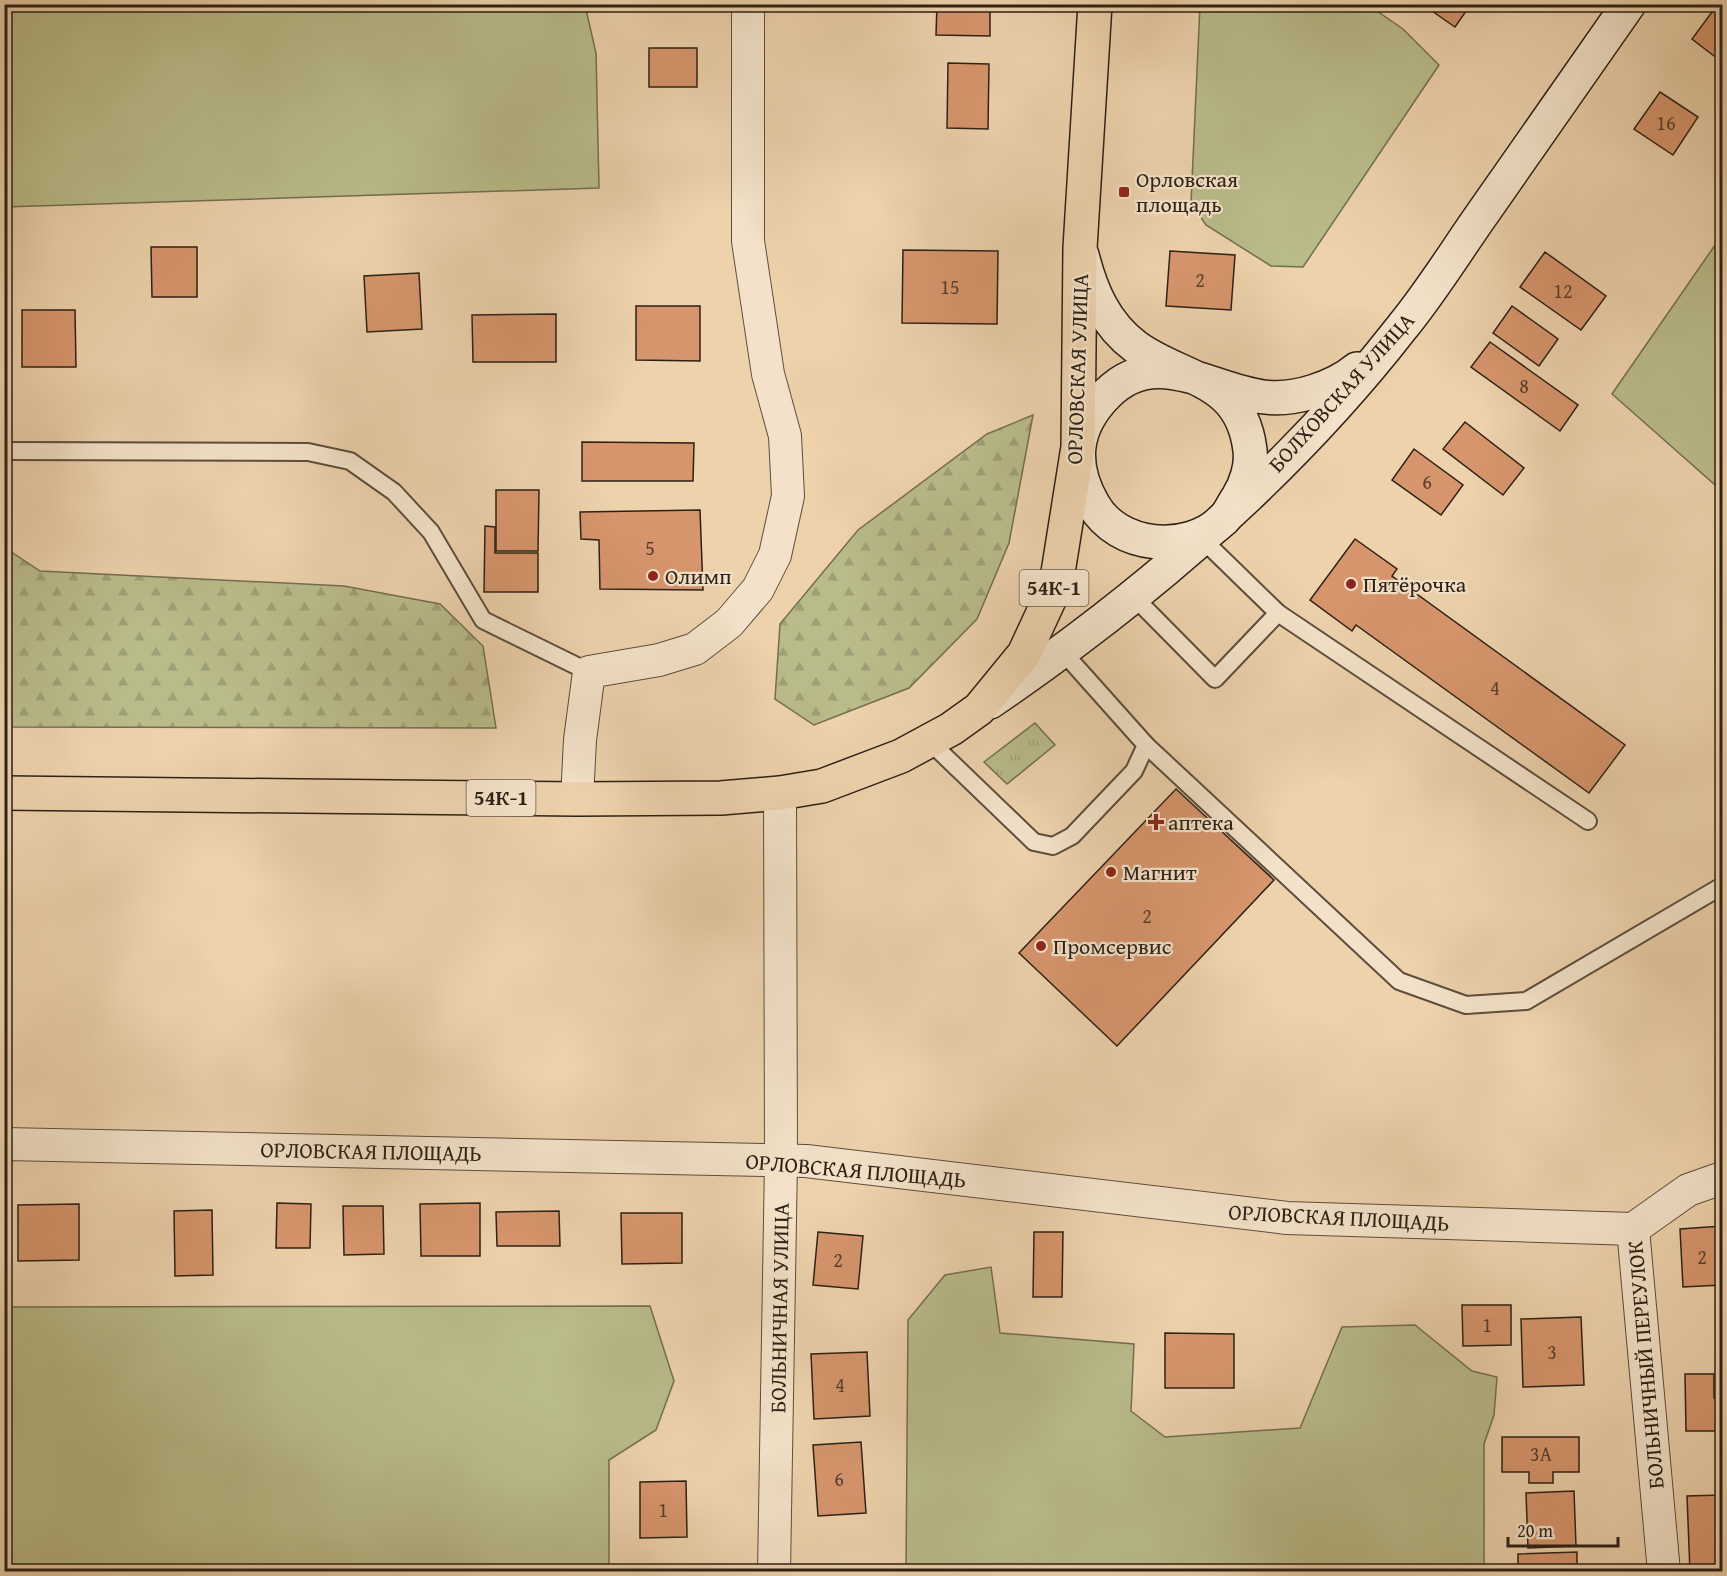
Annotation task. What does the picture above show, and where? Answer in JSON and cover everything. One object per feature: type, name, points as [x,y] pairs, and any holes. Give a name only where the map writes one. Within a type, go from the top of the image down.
[{"type":"main road","name":"ОРЛОВСКАЯ УЛИЦА","points":[[979,709],[1024,654],[1056,585],[1078,447],[1080,248],[1095,4]]},
{"type":"main road","name":"БОЛХОВСКАЯ УЛИЦА","points":[[979,709],[1063,652],[1134,597],[1213,529],[1314,429],[1403,326],[1629,4]]},
{"type":"main road","points":[[1078,447],[1082,484],[1098,513],[1127,536],[1167,543],[1195,538],[1213,529],[1247,483],[1251,451],[1239,413],[1213,385],[1137,347],[1115,327],[1099,305],[1080,248]]},
{"type":"main road","name":"54К-1","points":[[1078,447],[1091,411],[1118,384],[1149,372],[1177,371],[1213,385],[1265,397],[1292,396],[1319,389],[1355,371],[1403,326]]},
{"type":"main road","name":"54К-1","points":[[4,793],[577,799],[721,798],[780,793],[822,786],[901,756],[979,709]]},
{"type":"street","points":[[577,799],[580,740],[589,672],[659,660],[695,649],[729,623],[758,589],[777,545],[788,496],[786,436],[768,374],[748,241],[748,4]]},
{"type":"street","name":"БОЛЬНИЧНАЯ УЛИЦА","points":[[774,1572],[781,1160],[780,793]]},
{"type":"street","name":"ОРЛОВСКАЯ ПЛОЩАДЬ","points":[[4,1143],[781,1160],[1287,1218],[1633,1229]]},
{"type":"street","points":[[1633,1229],[1688,1190],[1722,1178]]},
{"type":"street","name":"БОЛЬНИЧНЫЙ ПЕРЕУЛОК","points":[[1633,1229],[1664,1572]]},
{"type":"lane","points":[[4,451],[308,452],[350,461],[394,492],[431,532],[483,620],[589,672]]},
{"type":"lane","points":[[1213,529],[1278,613],[1588,820]]},
{"type":"lane","points":[[1134,597],[1215,679],[1278,613]]},
{"type":"lane","points":[[1063,652],[1146,745],[1399,981],[1466,1005],[1526,1001],[1722,886]]},
{"type":"lane","points":[[929,741],[1034,842],[1053,846],[1072,836],[1134,771],[1146,745]]},
{"type":"green space","points":[[12,5],[585,5],[596,53],[599,188],[5,207],[5,123]]},
{"type":"green space","points":[[1200,5],[1368,5],[1403,29],[1439,65],[1303,267],[1271,266],[1206,225],[1191,203]]},
{"type":"green space","points":[[1722,235],[1722,491],[1612,394]]},
{"type":"green space","points":[[1033,415],[1009,543],[977,619],[909,688],[814,725],[775,699],[780,624],[858,530],[987,434]]},
{"type":"green space","points":[[4,547],[40,571],[344,586],[440,604],[483,646],[496,728],[5,727]]},
{"type":"green space","points":[[1035,723],[1055,745],[1007,784],[984,762]]},
{"type":"green space","points":[[991,1267],[1000,1333],[1134,1344],[1131,1411],[1165,1437],[1300,1428],[1342,1327],[1415,1325],[1472,1371],[1497,1377],[1494,1415],[1484,1444],[1484,1571],[906,1571],[908,1320],[945,1275]]},
{"type":"green space","points":[[650,1306],[674,1381],[656,1430],[609,1460],[609,1571],[5,1571],[5,1307]]},
{"type":"building","points":[[937,4],[990,4],[990,36],[936,35]]},
{"type":"building","points":[[1422,4],[1471,4],[1455,27]]},
{"type":"building","points":[[1718,4],[1722,8],[1722,62],[1692,39]]},
{"type":"building","points":[[649,48],[697,48],[697,87],[649,87]]},
{"type":"building","points":[[948,63],[989,64],[988,129],[947,128]]},
{"type":"building","points":[[1660,92],[1698,117],[1673,155],[1634,129]]},
{"type":"building","points":[[151,247],[197,247],[197,297],[152,297]]},
{"type":"building","points":[[903,250],[998,251],[997,324],[902,323]]},
{"type":"building","points":[[1170,251],[1235,255],[1231,310],[1166,306]]},
{"type":"building","points":[[1545,252],[1606,296],[1581,330],[1520,287]]},
{"type":"building","points":[[419,273],[422,329],[367,332],[364,276]]},
{"type":"building","points":[[636,306],[700,306],[700,361],[636,360]]},
{"type":"building","points":[[1512,306],[1558,339],[1539,366],[1493,333]]},
{"type":"building","points":[[22,310],[75,310],[76,367],[22,367]]},
{"type":"building","points":[[556,314],[556,362],[473,362],[472,315]]},
{"type":"building","points":[[1490,342],[1578,405],[1560,431],[1471,367]]},
{"type":"building","points":[[1465,422],[1524,468],[1503,495],[1443,449]]},
{"type":"building","points":[[582,442],[694,443],[693,481],[582,481]]},
{"type":"building","points":[[1414,449],[1463,485],[1441,515],[1392,480]]},
{"type":"building","points":[[496,490],[539,490],[538,551],[496,551]]},
{"type":"building","points":[[700,510],[703,590],[600,589],[599,540],[581,539],[580,512]]},
{"type":"building","points":[[485,526],[495,527],[495,553],[538,553],[538,592],[484,592]]},
{"type":"building","points":[[1355,539],[1397,569],[1392,576],[1625,745],[1589,793],[1356,625],[1352,631],[1310,600]]},
{"type":"building","points":[[1176,789],[1274,880],[1117,1046],[1019,953]]},
{"type":"building","points":[[277,1203],[311,1204],[310,1248],[276,1248]]},
{"type":"building","points":[[480,1203],[480,1256],[421,1256],[420,1204]]},
{"type":"building","points":[[79,1204],[79,1260],[18,1261],[18,1205]]},
{"type":"building","points":[[343,1206],[383,1206],[384,1254],[344,1255]]},
{"type":"building","points":[[212,1210],[213,1275],[175,1276],[174,1211]]},
{"type":"building","points":[[559,1211],[560,1246],[497,1246],[496,1212]]},
{"type":"building","points":[[621,1213],[682,1213],[682,1263],[622,1264]]},
{"type":"building","points":[[1722,1226],[1722,1285],[1683,1287],[1680,1229]]},
{"type":"building","points":[[818,1232],[863,1236],[858,1289],[813,1285]]},
{"type":"building","points":[[1034,1232],[1063,1232],[1062,1297],[1033,1297]]},
{"type":"building","points":[[1462,1305],[1511,1305],[1511,1345],[1463,1346]]},
{"type":"building","points":[[1581,1317],[1584,1385],[1523,1387],[1521,1319]]},
{"type":"building","points":[[1165,1333],[1234,1334],[1234,1388],[1165,1388]]},
{"type":"building","points":[[867,1352],[870,1416],[814,1419],[811,1354]]},
{"type":"building","points":[[1685,1374],[1714,1374],[1714,1398],[1722,1397],[1722,1431],[1686,1431]]},
{"type":"building","points":[[1502,1437],[1579,1437],[1579,1472],[1553,1472],[1553,1483],[1529,1483],[1529,1472],[1502,1472]]},
{"type":"building","points":[[861,1442],[866,1513],[818,1516],[813,1445]]},
{"type":"building","points":[[686,1481],[687,1537],[640,1538],[640,1482]]},
{"type":"building","points":[[1574,1491],[1576,1546],[1528,1548],[1526,1493]]},
{"type":"building","points":[[1722,1495],[1722,1571],[1690,1572],[1687,1496]]},
{"type":"building","points":[[1577,1552],[1577,1572],[1518,1572],[1518,1554]]},
{"type":"place","name":"Орловская площадь","points":[[1124,192]]},
{"type":"place","name":"Олимп","points":[[653,576]]},
{"type":"place","name":"Пятёрочка","points":[[1351,584]]},
{"type":"place","name":"аптека","points":[[1156,822]]},
{"type":"place","name":"Магнит","points":[[1111,872]]},
{"type":"place","name":"Промсервис","points":[[1041,946]]}]
